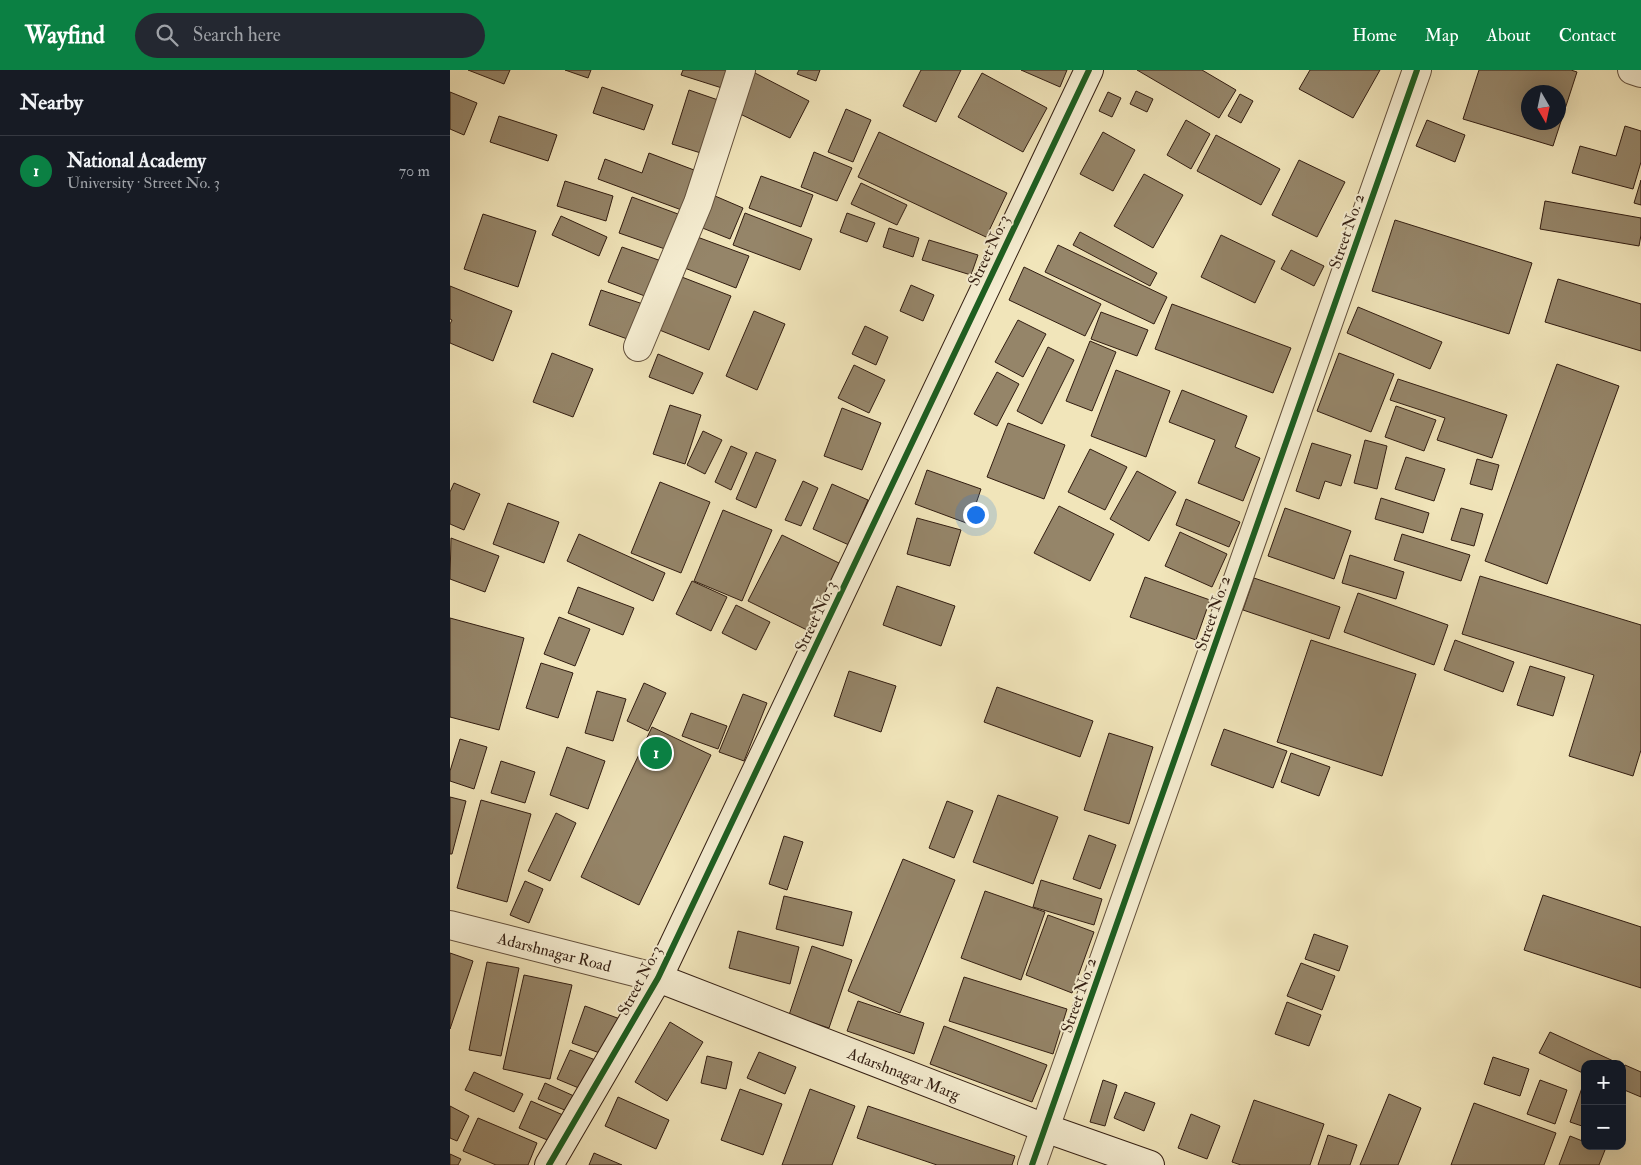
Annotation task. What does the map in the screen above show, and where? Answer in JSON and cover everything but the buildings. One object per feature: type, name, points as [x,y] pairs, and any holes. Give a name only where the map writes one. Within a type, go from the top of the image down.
[{"type":"street","points":[[638,347],[698,203],[741,70]]},
{"type":"street","name":"Street No. 3","points":[[550,1165],[658,978],[1089,70]]},
{"type":"street","name":"Street No. 2","points":[[1032,1165],[1417,70]]},
{"type":"street","points":[[1632,70],[1641,72]]},
{"type":"street","name":"Adarshnagar Road","points":[[450,925],[658,978]]},
{"type":"street","name":"Adarshnagar Marg","points":[[658,978],[1046,1128],[1150,1165]]},
{"type":"cycle path","points":[[549,1165],[658,978],[1089,70]]},
{"type":"cycle path","points":[[1032,1165],[1417,70]]},
{"type":"place","name":"National Academy","points":[[656,753]]}]
